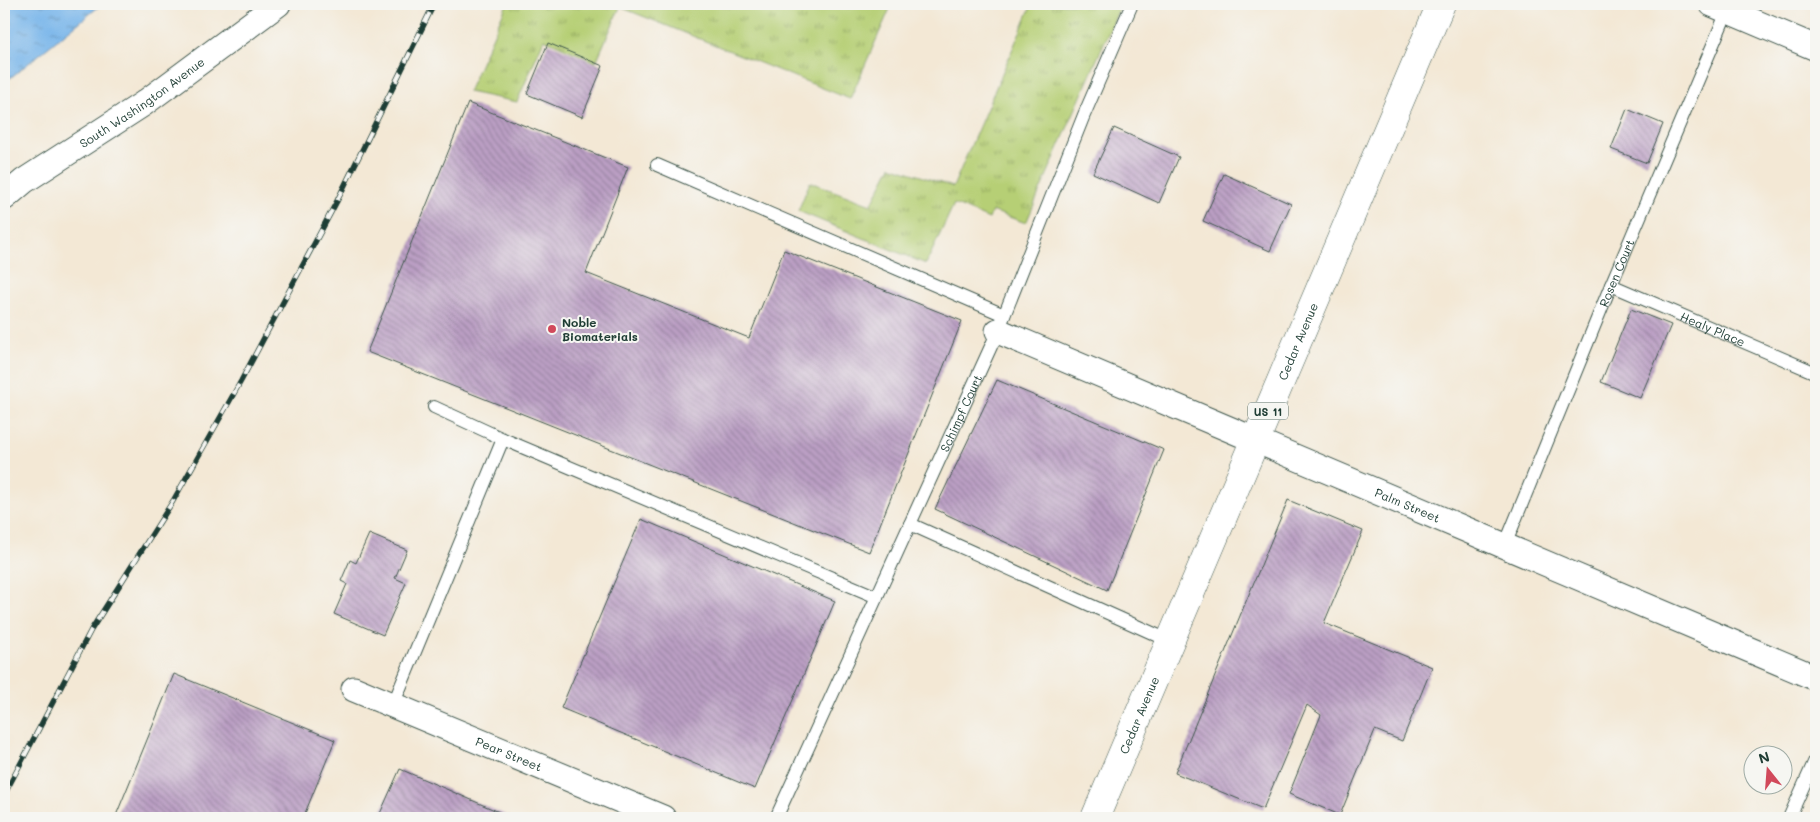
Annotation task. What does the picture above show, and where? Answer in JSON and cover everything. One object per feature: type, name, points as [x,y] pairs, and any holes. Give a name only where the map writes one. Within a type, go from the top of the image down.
[{"type":"main road","name":"Cedar Avenue","points":[[1095,818],[1441,4]]},
{"type":"street","name":"South Washington Avenue","points":[[4,198],[24,181],[143,104],[278,4]]},
{"type":"street","points":[[1723,6],[1816,48]]},
{"type":"street","name":"Palm Street","points":[[1001,323],[1256,440],[1816,678]]},
{"type":"street","name":"Pear Street","points":[[354,689],[663,818]]},
{"type":"lane","name":"Schimpf Court","points":[[776,818],[1001,323],[1084,115],[1132,4]]},
{"type":"lane","name":"Rosen Court","points":[[1505,545],[1723,6]]},
{"type":"lane","points":[[657,166],[1001,323]]},
{"type":"lane","name":"Healy Place","points":[[1611,285],[1816,374]]},
{"type":"lane","points":[[434,407],[503,439],[877,597]]},
{"type":"lane","points":[[393,705],[503,439]]},
{"type":"lane","points":[[910,524],[1170,641]]},
{"type":"lane","points":[[1789,818],[1816,758]]},
{"type":"green space","points":[[507,4],[892,4],[850,99],[620,7],[596,62],[544,39],[517,102],[468,92]]},
{"type":"green space","points":[[1032,4],[1121,4],[1026,223],[992,211],[989,219],[954,204],[926,264],[798,211],[810,182],[871,205],[891,166],[953,187]]},
{"type":"water","points":[[4,4],[102,4],[4,83]]},
{"type":"building","points":[[548,43],[603,66],[582,117],[527,94]]},
{"type":"building","name":"Noble Biomaterials","points":[[468,103],[628,167],[586,273],[749,338],[784,250],[962,321],[869,552],[367,352]]},
{"type":"building","points":[[1627,109],[1663,124],[1647,163],[1611,149]]},
{"type":"building","points":[[1114,128],[1179,157],[1159,203],[1093,173]]},
{"type":"building","points":[[1224,174],[1291,204],[1270,251],[1203,221]]},
{"type":"building","points":[[1631,309],[1671,325],[1640,398],[1601,382]]},
{"type":"building","points":[[997,380],[1164,450],[1107,590],[935,509]]},
{"type":"building","points":[[1288,500],[1363,531],[1324,623],[1432,667],[1402,741],[1375,730],[1340,815],[1289,794],[1321,715],[1307,705],[1263,809],[1175,773]]},
{"type":"building","points":[[641,519],[835,601],[755,789],[561,708]]},
{"type":"building","points":[[369,534],[407,550],[395,578],[406,583],[383,635],[334,614],[347,584],[341,581],[350,560],[356,563]]},
{"type":"building","points":[[174,674],[335,740],[303,818],[115,818]]},
{"type":"building","points":[[400,769],[513,818],[378,818]]},
{"type":"railway","points":[[4,795],[91,630],[173,501],[241,381],[337,201],[434,4]]},
{"type":"place","name":"Noble Biomaterials","points":[[552,329]]}]
